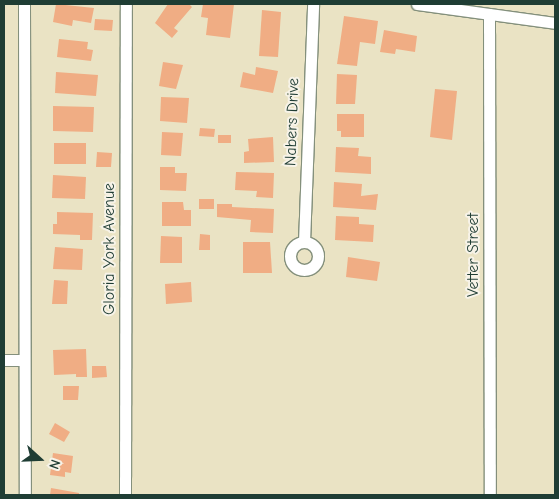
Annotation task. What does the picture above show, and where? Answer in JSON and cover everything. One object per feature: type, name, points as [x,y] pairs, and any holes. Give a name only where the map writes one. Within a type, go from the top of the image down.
[{"type":"street","points":[[24,4],[25,495]]},
{"type":"street","name":"Gloria York Avenue","points":[[125,495],[126,4]]},
{"type":"street","name":"Nabers Drive","points":[[304,242],[313,4]]},
{"type":"street","points":[[417,4],[555,23]]},
{"type":"street","name":"Vetter Street","points":[[489,14],[490,495]]},
{"type":"street","points":[[4,360],[24,360]]},
{"type":"building","points":[[56,4],[94,8],[91,23],[73,20],[72,26],[53,22]]},
{"type":"building","points":[[168,4],[189,4],[192,7],[174,28],[178,31],[172,38],[155,23]]},
{"type":"building","points":[[203,4],[234,4],[230,38],[206,35],[208,18],[201,17]]},
{"type":"building","points":[[262,10],[281,12],[278,57],[259,56]]},
{"type":"building","points":[[344,16],[378,21],[375,44],[360,42],[357,66],[337,64]]},
{"type":"building","points":[[95,19],[113,20],[112,31],[94,30]]},
{"type":"building","points":[[384,30],[417,36],[415,52],[396,49],[395,54],[380,52]]},
{"type":"building","points":[[59,39],[88,42],[87,49],[93,50],[91,61],[57,57]]},
{"type":"building","points":[[163,62],[183,65],[176,89],[159,86]]},
{"type":"building","points":[[256,67],[278,71],[273,93],[240,87],[243,72],[255,75]]},
{"type":"building","points":[[56,72],[98,75],[96,96],[55,93]]},
{"type":"building","points":[[337,74],[357,75],[355,104],[336,104]]},
{"type":"building","points":[[435,89],[457,91],[452,140],[430,137]]},
{"type":"building","points":[[161,97],[189,98],[187,123],[160,121]]},
{"type":"building","points":[[53,106],[94,107],[93,132],[53,131]]},
{"type":"building","points":[[337,114],[364,114],[364,137],[341,137],[341,131],[337,131]]},
{"type":"building","points":[[200,128],[215,129],[214,137],[199,136]]},
{"type":"building","points":[[162,132],[183,133],[181,156],[161,155]]},
{"type":"building","points":[[218,135],[231,135],[231,143],[218,143]]},
{"type":"building","points":[[273,137],[274,162],[244,163],[244,152],[249,151],[248,139]]},
{"type":"building","points":[[54,143],[86,143],[86,164],[54,164]]},
{"type":"building","points":[[336,147],[359,148],[358,156],[371,157],[371,174],[335,172]]},
{"type":"building","points":[[97,152],[112,153],[111,167],[96,167]]},
{"type":"building","points":[[160,167],[175,167],[175,173],[187,173],[186,191],[160,190]]},
{"type":"building","points":[[236,172],[274,173],[273,198],[256,197],[257,191],[235,190]]},
{"type":"building","points":[[53,175],[86,177],[85,199],[52,198]]},
{"type":"building","points":[[334,182],[362,184],[361,196],[378,194],[376,210],[333,207]]},
{"type":"building","points":[[199,199],[214,199],[214,209],[199,209]]},
{"type":"building","points":[[162,202],[183,202],[184,210],[191,210],[191,226],[162,226]]},
{"type":"building","points":[[217,204],[232,204],[232,207],[274,209],[273,233],[250,232],[251,220],[217,217]]},
{"type":"building","points":[[57,212],[93,213],[92,240],[80,240],[80,235],[53,234],[53,224],[57,224]]},
{"type":"building","points":[[336,216],[359,217],[359,224],[374,225],[373,242],[335,240]]},
{"type":"building","points":[[200,234],[210,235],[210,250],[199,250]]},
{"type":"building","points":[[161,236],[182,237],[182,263],[160,263]]},
{"type":"building","points":[[243,242],[270,242],[272,273],[243,273]]},
{"type":"building","points":[[55,247],[83,249],[82,270],[53,269]]},
{"type":"building","points":[[348,257],[380,262],[377,281],[346,277]]},
{"type":"building","points":[[54,280],[68,281],[67,304],[52,304]]},
{"type":"building","points":[[191,282],[192,302],[166,304],[165,284]]},
{"type":"building","points":[[86,349],[87,377],[76,377],[76,374],[54,375],[53,350]]},
{"type":"building","points":[[92,366],[106,366],[107,377],[92,378]]},
{"type":"building","points":[[63,386],[79,386],[78,400],[63,400]]},
{"type":"building","points":[[55,423],[70,432],[64,442],[49,434]]},
{"type":"building","points":[[53,453],[73,456],[71,473],[65,472],[65,477],[50,475]]},
{"type":"building","points":[[51,488],[79,493],[79,495],[50,495]]}]
